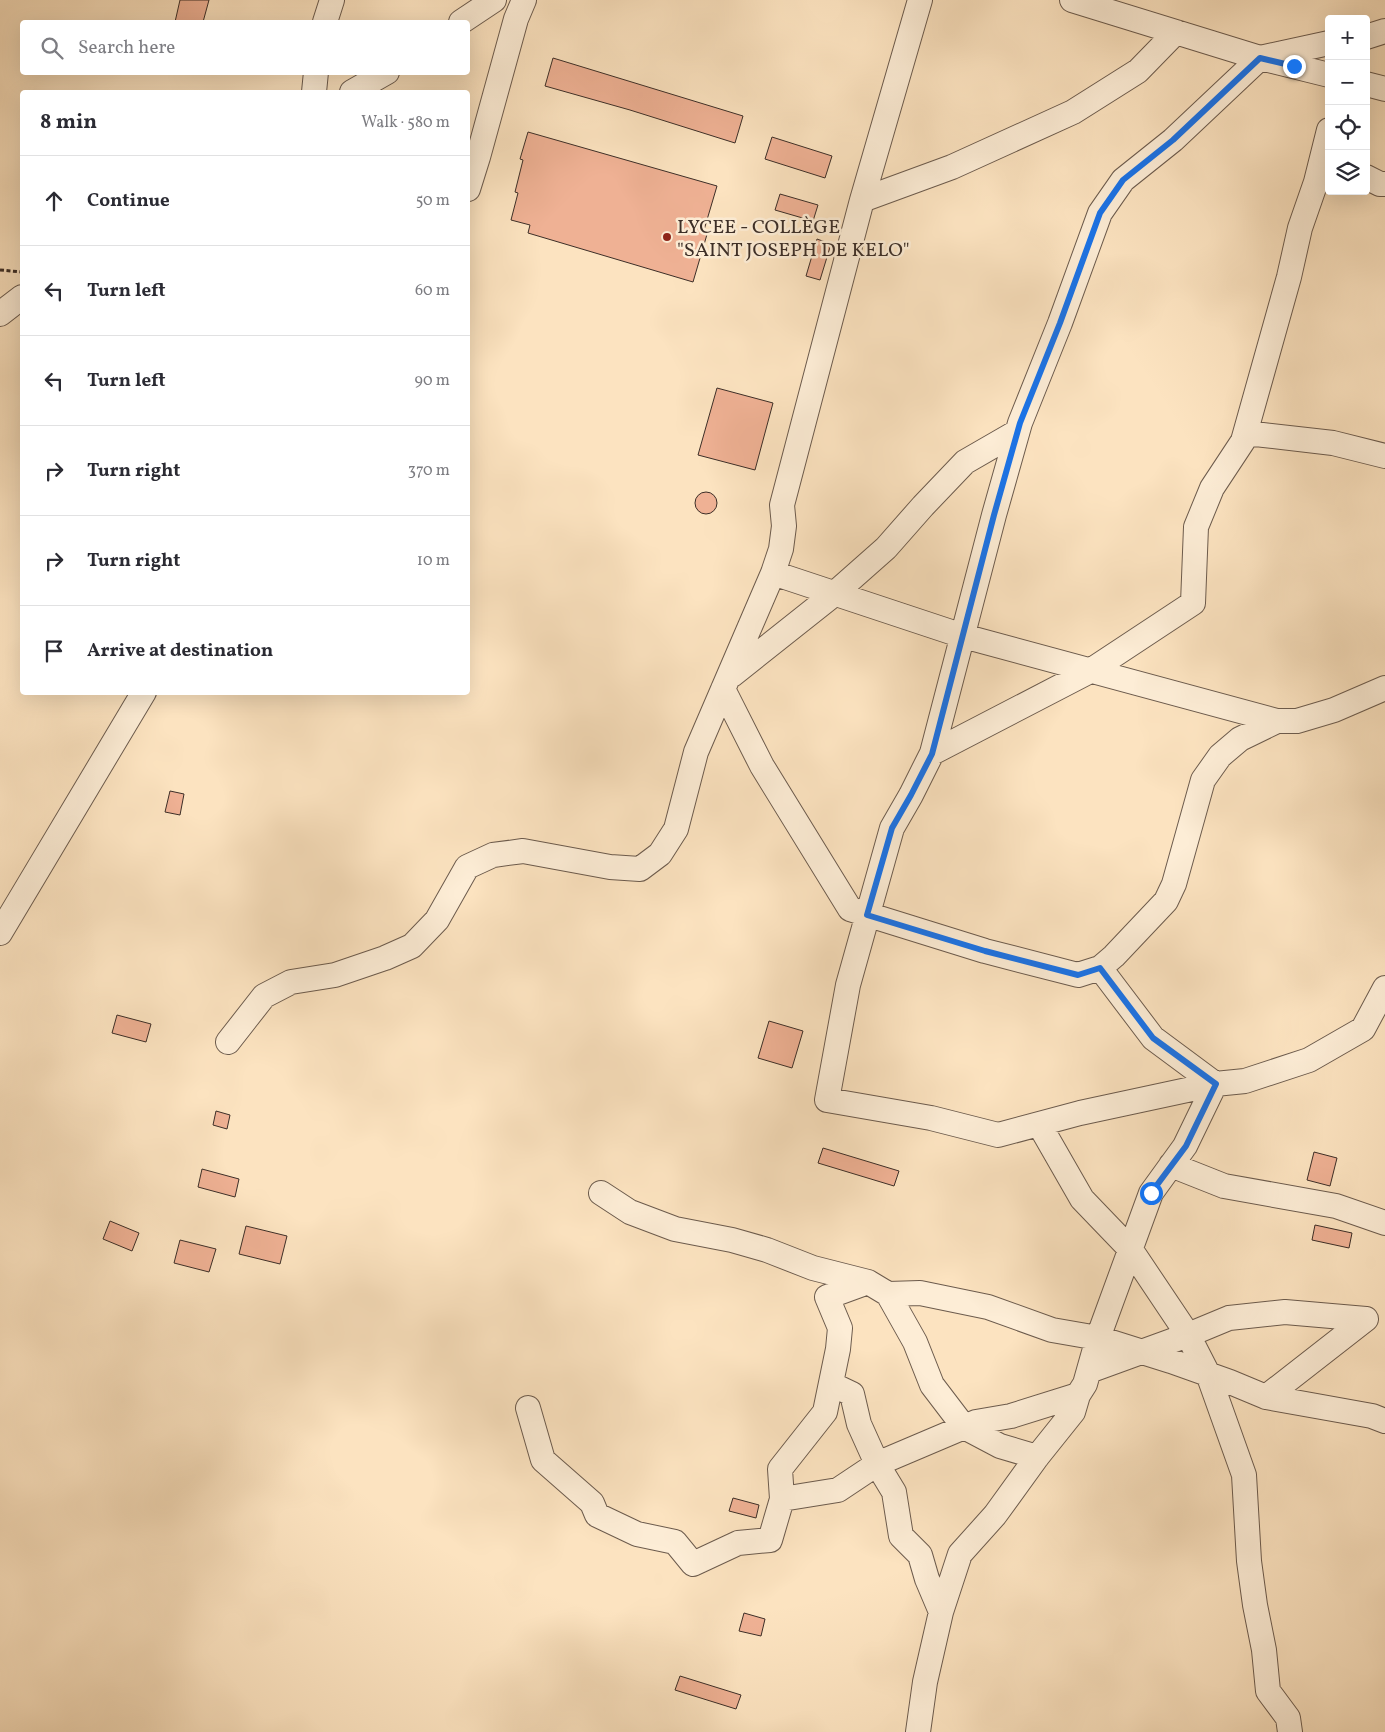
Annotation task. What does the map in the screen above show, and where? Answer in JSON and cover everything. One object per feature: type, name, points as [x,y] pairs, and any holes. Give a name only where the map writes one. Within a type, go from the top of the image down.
[{"type":"street","points":[[326,20],[332,0]]},
{"type":"street","points":[[464,20],[494,0]]},
{"type":"street","points":[[470,183],[516,19],[524,0]]},
{"type":"street","points":[[228,1042],[264,996],[291,982],[336,975],[386,958],[412,946],[437,920],[467,867],[493,855],[523,851],[610,867],[640,869],[660,854],[676,829],[696,752],[773,573],[781,549],[783,534],[782,505],[862,200],[920,0]]},
{"type":"street","points":[[1072,0],[1260,58],[1325,74]]},
{"type":"street","points":[[1370,36],[1385,31]]},
{"type":"street","points":[[862,200],[952,167],[1073,112],[1138,71],[1176,32]]},
{"type":"street","points":[[1325,44],[1260,58],[1173,140],[1123,180],[1100,213],[1017,432],[932,754],[892,828],[848,985],[827,1100],[931,1118],[998,1134],[1216,1084],[1245,1081],[1309,1060],[1363,1029],[1385,988]]},
{"type":"street","points":[[314,90],[316,75]]},
{"type":"street","points":[[356,90],[382,75]]},
{"type":"street","points":[[1370,85],[1385,89]]},
{"type":"street","points":[[932,754],[1090,671],[1193,603],[1196,527],[1212,488],[1244,441],[1289,277],[1300,228],[1324,168],[1326,150]]},
{"type":"street","points":[[1370,179],[1380,184],[1385,184]]},
{"type":"street","points":[[0,314],[20,299]]},
{"type":"street","points":[[726,683],[834,594],[886,548],[923,506],[966,462],[1017,432]]},
{"type":"street","points":[[1246,432],[1333,444],[1385,456]]},
{"type":"street","points":[[773,573],[963,636],[1277,721],[1297,721],[1334,710],[1385,686]]},
{"type":"street","points":[[726,683],[762,766],[850,909],[985,951],[1078,975],[1100,968],[1114,956],[1166,901],[1174,884],[1203,780],[1220,756],[1240,739],[1277,721]]},
{"type":"street","points":[[0,933],[142,695]]},
{"type":"street","points":[[1100,968],[1153,1038],[1216,1084]]},
{"type":"street","points":[[918,1732],[926,1682],[942,1612],[960,1554],[995,1515],[1037,1457],[1073,1412],[1078,1395],[1085,1384],[1098,1338],[1151,1193],[1186,1146],[1216,1084]]},
{"type":"street","points":[[1039,1124],[1082,1199],[1131,1250],[1188,1335],[1208,1374],[1244,1475],[1248,1561],[1264,1650],[1268,1691],[1288,1718],[1290,1732]]},
{"type":"street","points":[[1171,1165],[1224,1186],[1336,1206],[1385,1223]]},
{"type":"street","points":[[601,1193],[630,1212],[676,1229],[732,1240],[767,1250],[813,1268],[878,1288],[920,1292],[988,1307],[1052,1330],[1098,1338],[1208,1374],[1266,1397],[1385,1420]]},
{"type":"street","points":[[528,1408],[543,1460],[592,1503],[597,1515],[637,1534],[675,1542],[693,1564],[738,1543],[770,1540],[782,1499],[780,1469],[825,1412],[838,1349],[840,1328],[827,1297],[878,1288]]},
{"type":"street","points":[[878,1288],[915,1342],[932,1385],[964,1426],[1000,1446],[1037,1457]]},
{"type":"street","points":[[1089,1371],[1229,1318],[1285,1312],[1366,1319],[1266,1397]]},
{"type":"street","points":[[831,1384],[852,1394],[859,1424],[877,1464],[894,1492],[901,1536],[920,1555],[927,1579],[942,1612]]},
{"type":"street","points":[[782,1499],[838,1490],[877,1464],[964,1426],[1011,1416],[1078,1395]]},
{"type":"path","points":[[0,270],[20,272]]},
{"type":"building","points":[[180,0],[209,0],[204,20],[175,20]]},
{"type":"building","points":[[553,58],[743,116],[735,143],[545,86]]},
{"type":"building","points":[[528,132],[717,186],[704,230],[708,231],[693,282],[528,233],[530,225],[511,220],[518,193],[515,192],[523,160],[520,159]]},
{"type":"building","points":[[772,137],[832,156],[825,178],[765,159]]},
{"type":"building","points":[[780,194],[818,205],[813,221],[775,210]]},
{"type":"building","points":[[817,239],[831,244],[820,280],[806,276]]},
{"type":"building","points":[[717,388],[773,403],[755,470],[698,455]]},
{"type":"building","points":[[702,492],[710,492],[717,499],[717,507],[710,514],[702,514],[695,507],[695,499]]},
{"type":"building","points":[[170,791],[184,794],[180,815],[165,812]]},
{"type":"building","points":[[117,1015],[151,1024],[146,1042],[112,1033]]},
{"type":"building","points":[[769,1021],[803,1031],[792,1068],[758,1058]]},
{"type":"building","points":[[216,1111],[230,1115],[227,1129],[213,1125]]},
{"type":"building","points":[[823,1148],[899,1171],[894,1186],[818,1163]]},
{"type":"building","points":[[1314,1152],[1337,1158],[1330,1186],[1307,1180]]},
{"type":"building","points":[[202,1169],[239,1179],[235,1197],[198,1187]]},
{"type":"building","points":[[110,1221],[139,1233],[132,1251],[103,1239]]},
{"type":"building","points":[[1315,1225],[1352,1233],[1349,1248],[1312,1240]]},
{"type":"building","points":[[246,1226],[287,1236],[280,1264],[239,1254]]},
{"type":"building","points":[[180,1240],[216,1249],[209,1272],[174,1263]]},
{"type":"building","points":[[733,1498],[759,1505],[756,1518],[729,1511]]},
{"type":"building","points":[[744,1613],[765,1619],[761,1636],[739,1631]]},
{"type":"building","points":[[680,1676],[741,1695],[736,1709],[675,1690]]},
{"type":"place","name":"LYCEE - COLLÈGE \"SAINT JOSEPH DE KELO\"","points":[[667,237]]},
{"type":"route","points":[[1151,1193],[1186,1146],[1216,1084],[1153,1038],[1100,968],[1078,975],[985,951],[867,915],[892,828],[932,754],[1020,423],[1060,323],[1100,213],[1123,180],[1173,140],[1260,58],[1294,66]]}]
